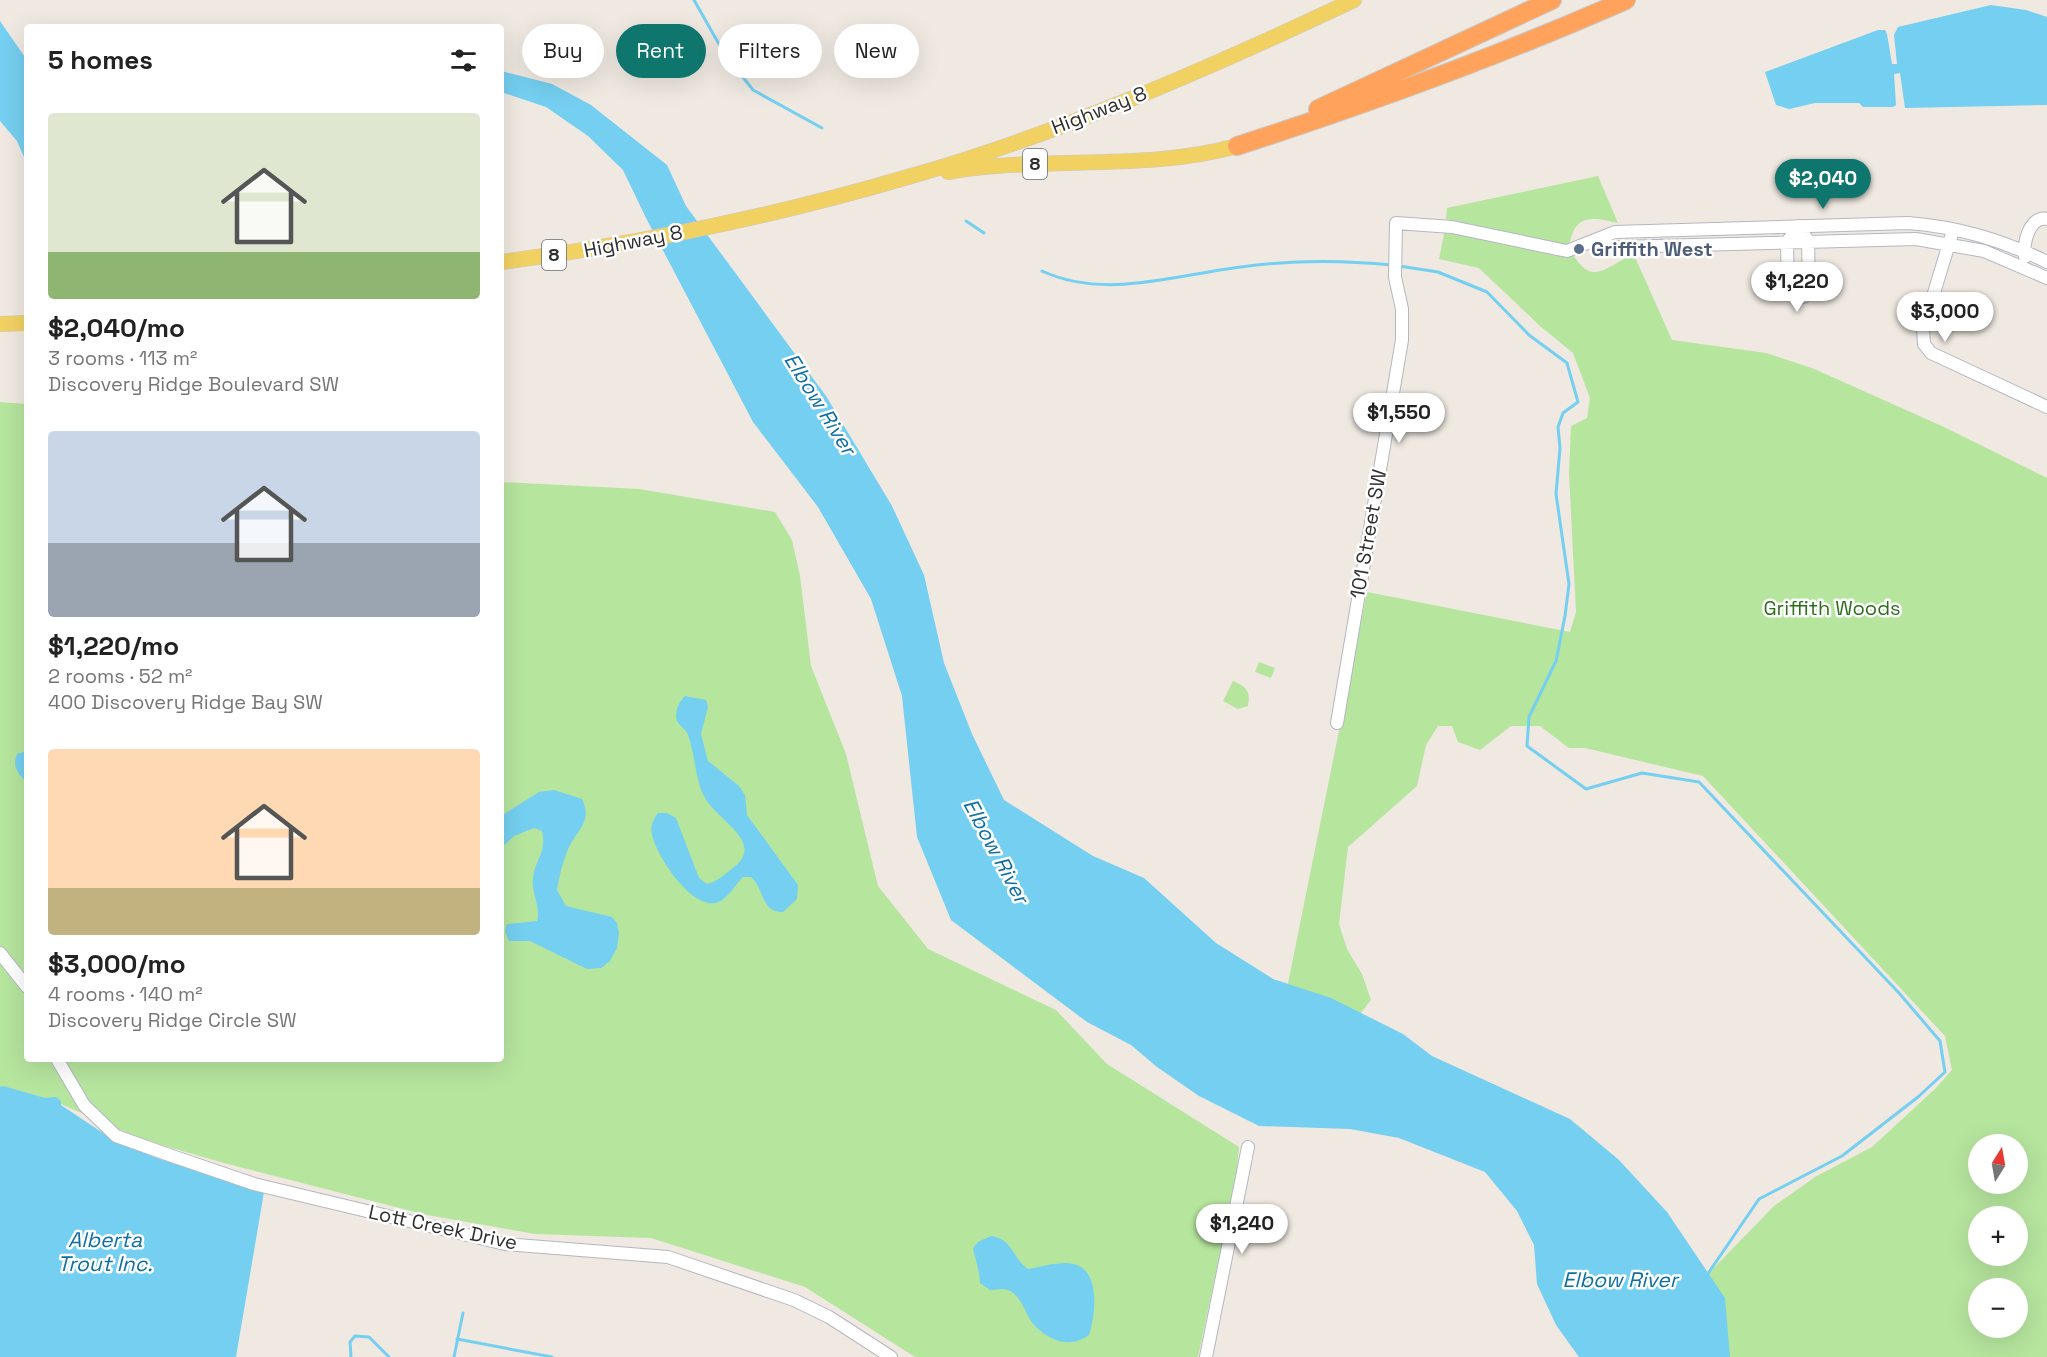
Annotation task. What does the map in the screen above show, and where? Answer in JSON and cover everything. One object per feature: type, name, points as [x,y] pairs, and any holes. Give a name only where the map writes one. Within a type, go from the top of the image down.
[{"type":"highway","points":[[1237,146],[1552,0]]},
{"type":"highway","points":[[1237,146],[1358,107],[1473,65],[1626,0]]},
{"type":"main road","name":"Highway 8","points":[[834,197],[945,166],[1126,101],[1261,44],[1354,0]]},
{"type":"main road","name":"Highway 8","points":[[504,262],[607,248],[966,169],[1018,164],[1163,160],[1211,153],[1237,146]]},
{"type":"main road","points":[[0,324],[24,322]]},
{"type":"street","points":[[2027,268],[2023,250],[2034,222],[2047,219]]},
{"type":"street","name":"101 Street SW","points":[[1337,723],[1402,340],[1402,309],[1395,272],[1396,223],[1452,226],[1567,251],[1593,242]]},
{"type":"street","points":[[1593,242],[1614,232],[1908,223],[1954,228],[1995,239],[2045,260]]},
{"type":"street","points":[[1799,226],[1808,241],[1809,290],[1805,296],[1799,298],[1788,291],[1786,242],[1799,226]]},
{"type":"street","points":[[1954,228],[1923,329],[1924,344],[1931,353],[2047,407]]},
{"type":"street","points":[[1593,242],[1618,247],[1916,239],[1950,243],[1984,251],[2047,278]]},
{"type":"street","points":[[2045,260],[2047,247]]},
{"type":"street","points":[[2027,268],[2045,260]]},
{"type":"street","points":[[0,953],[24,983]]},
{"type":"street","name":"Lott Creek Drive","points":[[59,1062],[84,1105],[116,1136],[172,1156],[254,1184],[505,1244],[668,1257],[794,1300],[829,1317],[891,1357]]},
{"type":"street","points":[[1206,1357],[1248,1147]]},
{"type":"green space","points":[[1598,176],[1618,223],[1595,219],[1582,221],[1566,245],[1446,219],[1447,208]]},
{"type":"green space","name":"Griffith Woods","points":[[1445,229],[1574,256],[1581,266],[1588,271],[1595,272],[1634,255],[1672,340],[1766,353],[1812,368],[1944,427],[2047,478],[2047,1357],[1674,1357],[1670,1313],[1774,1206],[1815,1177],[1872,1147],[1935,1089],[1952,1070],[1945,1036],[1703,776],[1585,748],[1569,748],[1540,726],[1511,726],[1480,750],[1458,742],[1452,726],[1438,726],[1426,745],[1417,786],[1348,847],[1339,924],[1347,949],[1362,974],[1371,1000],[1352,1024],[1281,1018],[1367,592],[1570,632],[1576,612],[1569,473],[1571,426],[1587,418],[1590,398],[1573,353],[1540,326],[1479,268],[1439,259]]},
{"type":"green space","points":[[0,402],[24,404],[24,1062],[504,1062],[504,482],[639,489],[775,512],[792,540],[800,576],[811,666],[846,754],[878,886],[928,949],[1056,1010],[1107,1064],[1239,1147],[1236,1178],[1198,1357],[915,1357],[805,1287],[651,1238],[535,1234],[427,1215],[224,1163],[141,1139],[54,1101],[0,1091]]},
{"type":"green space","points":[[1259,662],[1275,668],[1271,678],[1255,672]]},
{"type":"green space","points":[[1233,681],[1241,685],[1248,693],[1248,706],[1238,709],[1223,701]]},
{"type":"water","points":[[1991,5],[2026,10],[2047,17],[2047,105],[1905,108],[1900,73],[1894,74],[1896,105],[1893,107],[1863,107],[1859,103],[1815,103],[1789,109],[1776,105],[1765,72],[1878,30],[1885,30],[1892,64],[1897,64],[1894,35],[1898,27]]},
{"type":"water","points":[[0,21],[24,56],[24,157],[17,141],[0,121]]},
{"type":"water","name":"Elbow River","points":[[504,72],[552,84],[591,105],[667,165],[686,206],[826,396],[892,506],[924,575],[944,663],[972,734],[1004,800],[1093,856],[1144,878],[1216,943],[1273,979],[1331,998],[1403,1034],[1432,1056],[1570,1119],[1619,1160],[1667,1212],[1725,1298],[1730,1357],[1579,1357],[1556,1325],[1537,1284],[1534,1245],[1517,1211],[1485,1172],[1399,1138],[1350,1129],[1259,1126],[1199,1096],[1157,1067],[1131,1045],[1087,1022],[951,920],[917,837],[902,696],[871,599],[818,507],[753,422],[623,170],[588,136],[546,107],[504,93]]},
{"type":"water","points":[[685,696],[706,700],[708,707],[701,734],[708,761],[739,786],[745,795],[747,815],[798,885],[797,899],[783,912],[776,911],[766,904],[751,877],[743,877],[727,896],[716,903],[706,902],[696,897],[676,879],[655,844],[651,829],[653,821],[658,813],[667,813],[676,818],[699,878],[707,884],[718,880],[743,857],[744,848],[741,839],[709,803],[700,787],[688,735],[676,717],[678,705]]},
{"type":"water","points":[[24,752],[24,779],[16,767],[17,754]]},
{"type":"water","points":[[554,790],[582,799],[585,807],[586,815],[582,827],[565,857],[557,890],[566,906],[612,917],[617,923],[619,933],[617,948],[610,961],[601,968],[587,969],[530,941],[509,941],[505,931],[507,924],[537,921],[538,911],[533,878],[542,851],[543,839],[542,831],[534,828],[514,836],[504,845],[504,814],[539,792]]},
{"type":"water","name":"Alberta Trout Inc.","points":[[0,1087],[45,1098],[56,1097],[61,1101],[61,1105],[112,1139],[154,1157],[264,1192],[236,1357],[0,1357]]},
{"type":"water","points":[[991,1236],[1004,1241],[1028,1269],[1066,1263],[1078,1265],[1086,1271],[1094,1291],[1089,1335],[1075,1342],[1053,1339],[1034,1325],[1015,1294],[1004,1289],[990,1290],[980,1283],[973,1248],[978,1242]]},
{"type":"waterway","points":[[694,0],[724,53],[753,90],[822,128]]},
{"type":"waterway","points":[[966,221],[984,233]]},
{"type":"waterway","points":[[1042,271],[1090,284],[1115,285],[1279,263],[1354,262],[1392,265]]},
{"type":"waterway","points":[[1399,266],[1438,272],[1487,292],[1529,335],[1567,363],[1578,402],[1563,413],[1558,427],[1560,448],[1556,494],[1569,584],[1565,616],[1556,661],[1529,717],[1527,746],[1586,789],[1642,773],[1699,782],[1899,993],[1940,1041],[1945,1072],[1918,1097],[1842,1156],[1759,1199],[1707,1275]]},
{"type":"waterway","points":[[454,1357],[463,1313]]},
{"type":"waterway","points":[[351,1357],[350,1342],[355,1336],[369,1337],[389,1357]]},
{"type":"waterway","points":[[457,1339],[552,1357]]},
{"type":"place","name":"Griffith West","points":[[1579,249]]}]
